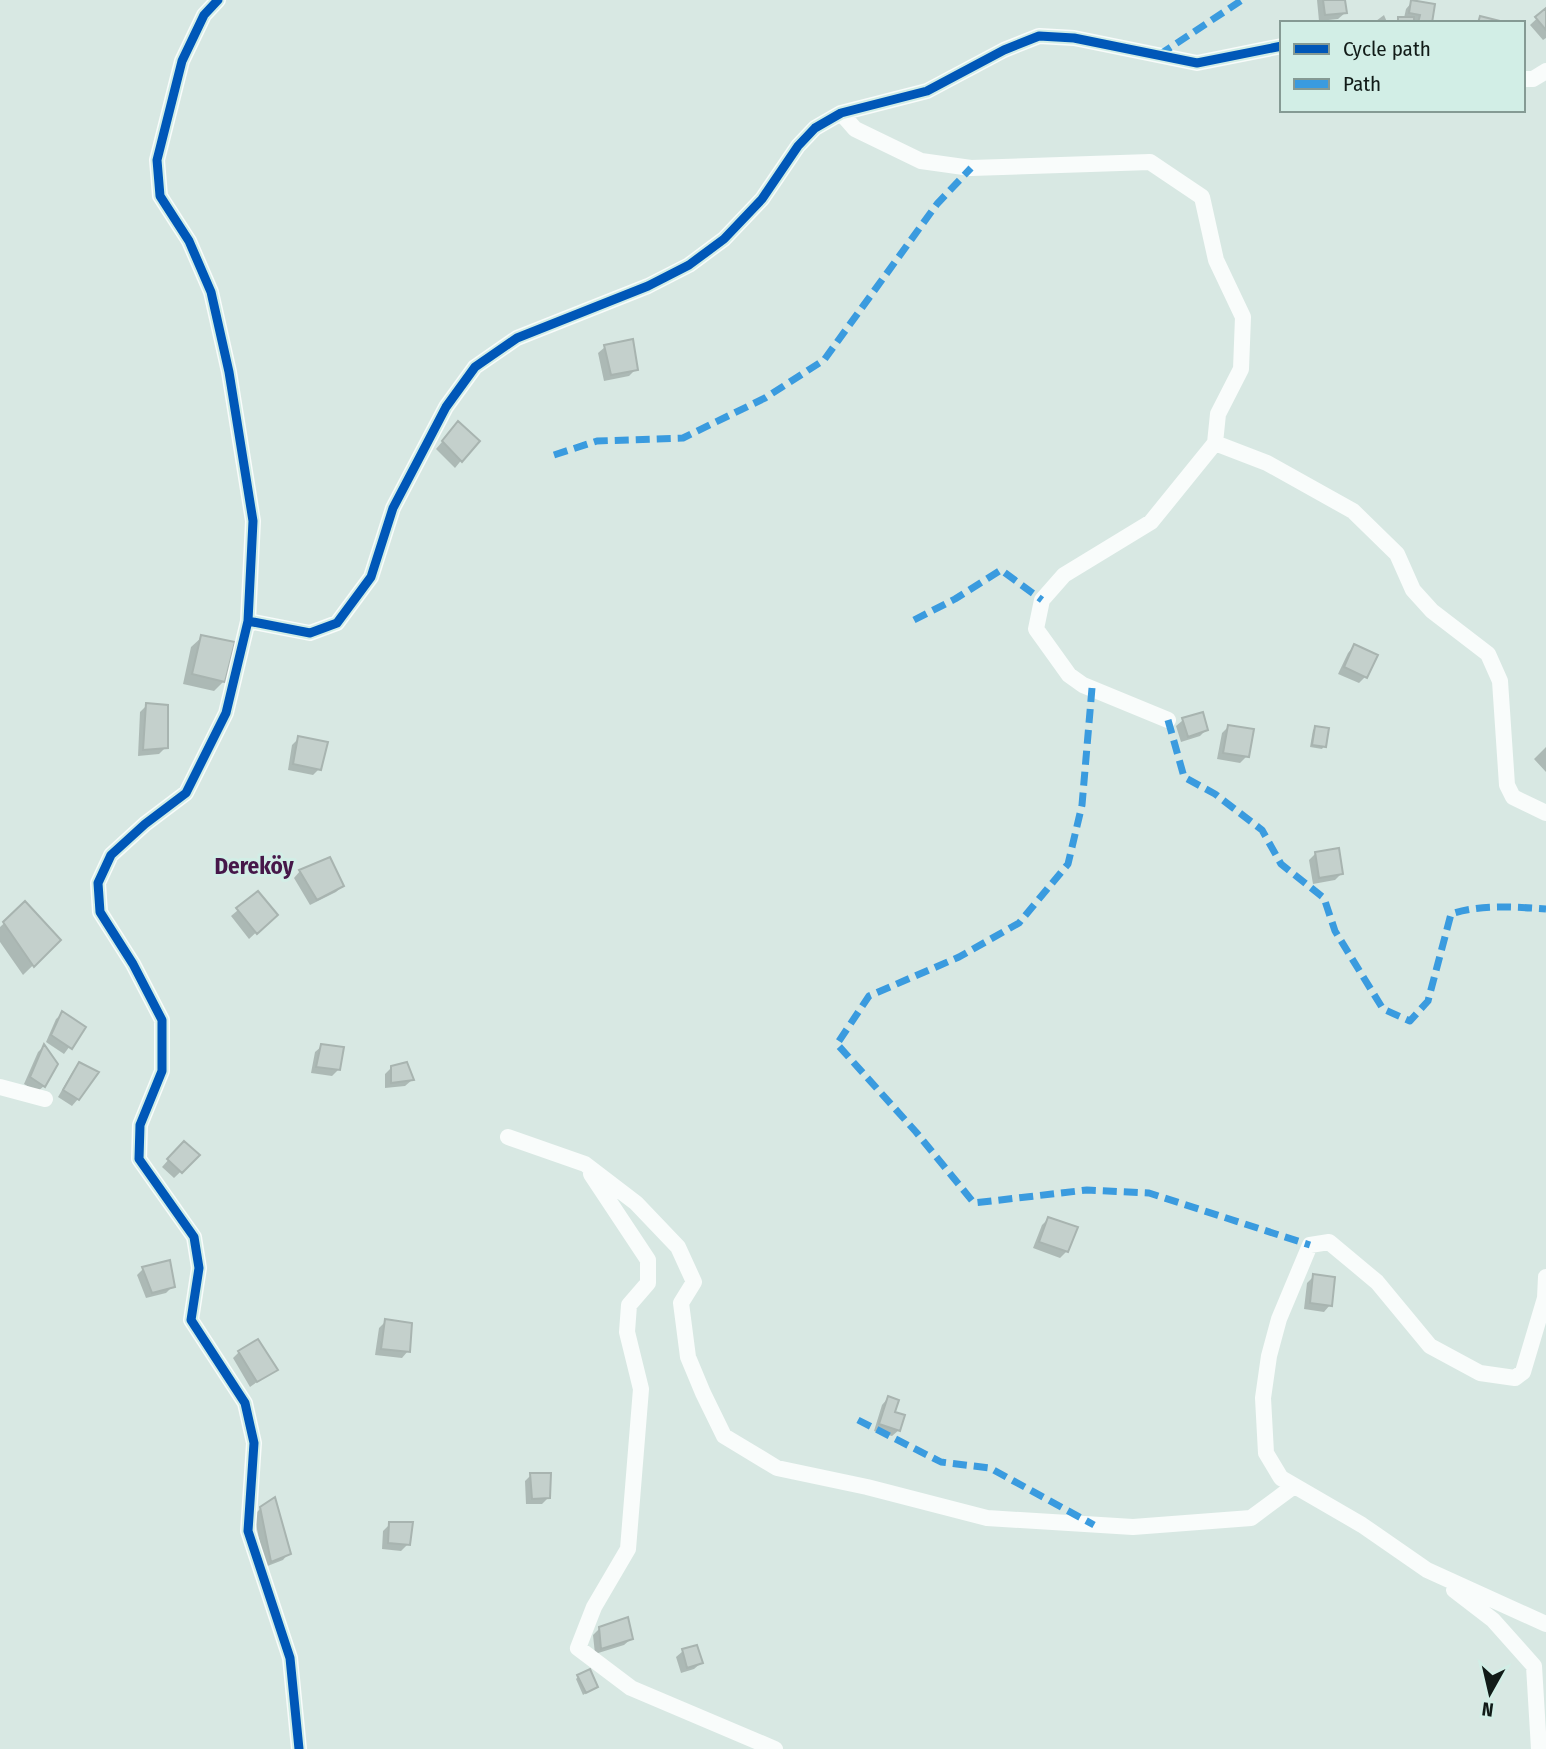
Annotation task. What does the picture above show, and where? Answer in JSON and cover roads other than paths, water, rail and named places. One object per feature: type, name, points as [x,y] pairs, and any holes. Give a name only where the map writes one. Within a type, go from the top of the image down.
[{"type":"street","points":[[218,0],[204,15],[182,61],[157,160],[160,196],[189,240],[211,292],[229,372],[253,522],[248,621],[226,713],[186,793],[145,824],[111,855],[98,883],[100,912],[133,964],[162,1020],[162,1071],[140,1125],[139,1159],[194,1237],[199,1268],[191,1320],[245,1403],[254,1443],[248,1531],[290,1658],[299,1749]]},
{"type":"street","points":[[248,621],[310,633],[337,623],[371,577],[393,508],[446,407],[475,367],[517,338],[648,286],[689,265],[724,239],[762,199],[798,146],[815,128],[841,113],[927,90],[1004,50],[1039,36],[1074,38],[1197,63],[1280,46]]},
{"type":"street","points":[[1525,79],[1533,79],[1546,71]]},
{"type":"street","points":[[841,113],[855,129],[921,161],[971,168],[1150,162],[1202,197],[1216,260],[1243,317],[1241,369],[1218,414],[1215,443],[1151,522],[1064,575],[1042,600],[1036,629],[1069,675],[1083,685],[1168,720]]},
{"type":"street","points":[[1215,443],[1267,463],[1353,511],[1397,554],[1412,590],[1488,654],[1500,681],[1507,785],[1513,797],[1546,813]]},
{"type":"street","points":[[0,1087],[45,1099]]},
{"type":"street","points":[[508,1138],[585,1164],[636,1203],[678,1247],[694,1282],[681,1303],[688,1357],[703,1393],[724,1436],[777,1468],[867,1487],[987,1518],[1133,1527],[1251,1518],[1294,1486]]},
{"type":"street","points":[[585,1164],[648,1259],[648,1283],[629,1305],[627,1332],[641,1389],[628,1549],[594,1607],[578,1648],[631,1688],[775,1749]]},
{"type":"street","points":[[1539,1749],[1534,1666],[1493,1620],[1427,1570],[1362,1525],[1280,1478],[1266,1452],[1263,1398],[1269,1356],[1279,1319],[1310,1245],[1329,1242],[1377,1282],[1430,1346],[1480,1373],[1515,1378],[1523,1372],[1545,1298],[1546,1277]]},
{"type":"street","points":[[1427,1570],[1546,1624]]},
{"type":"district","name":"Dereköy","points":[[254,866]]}]
